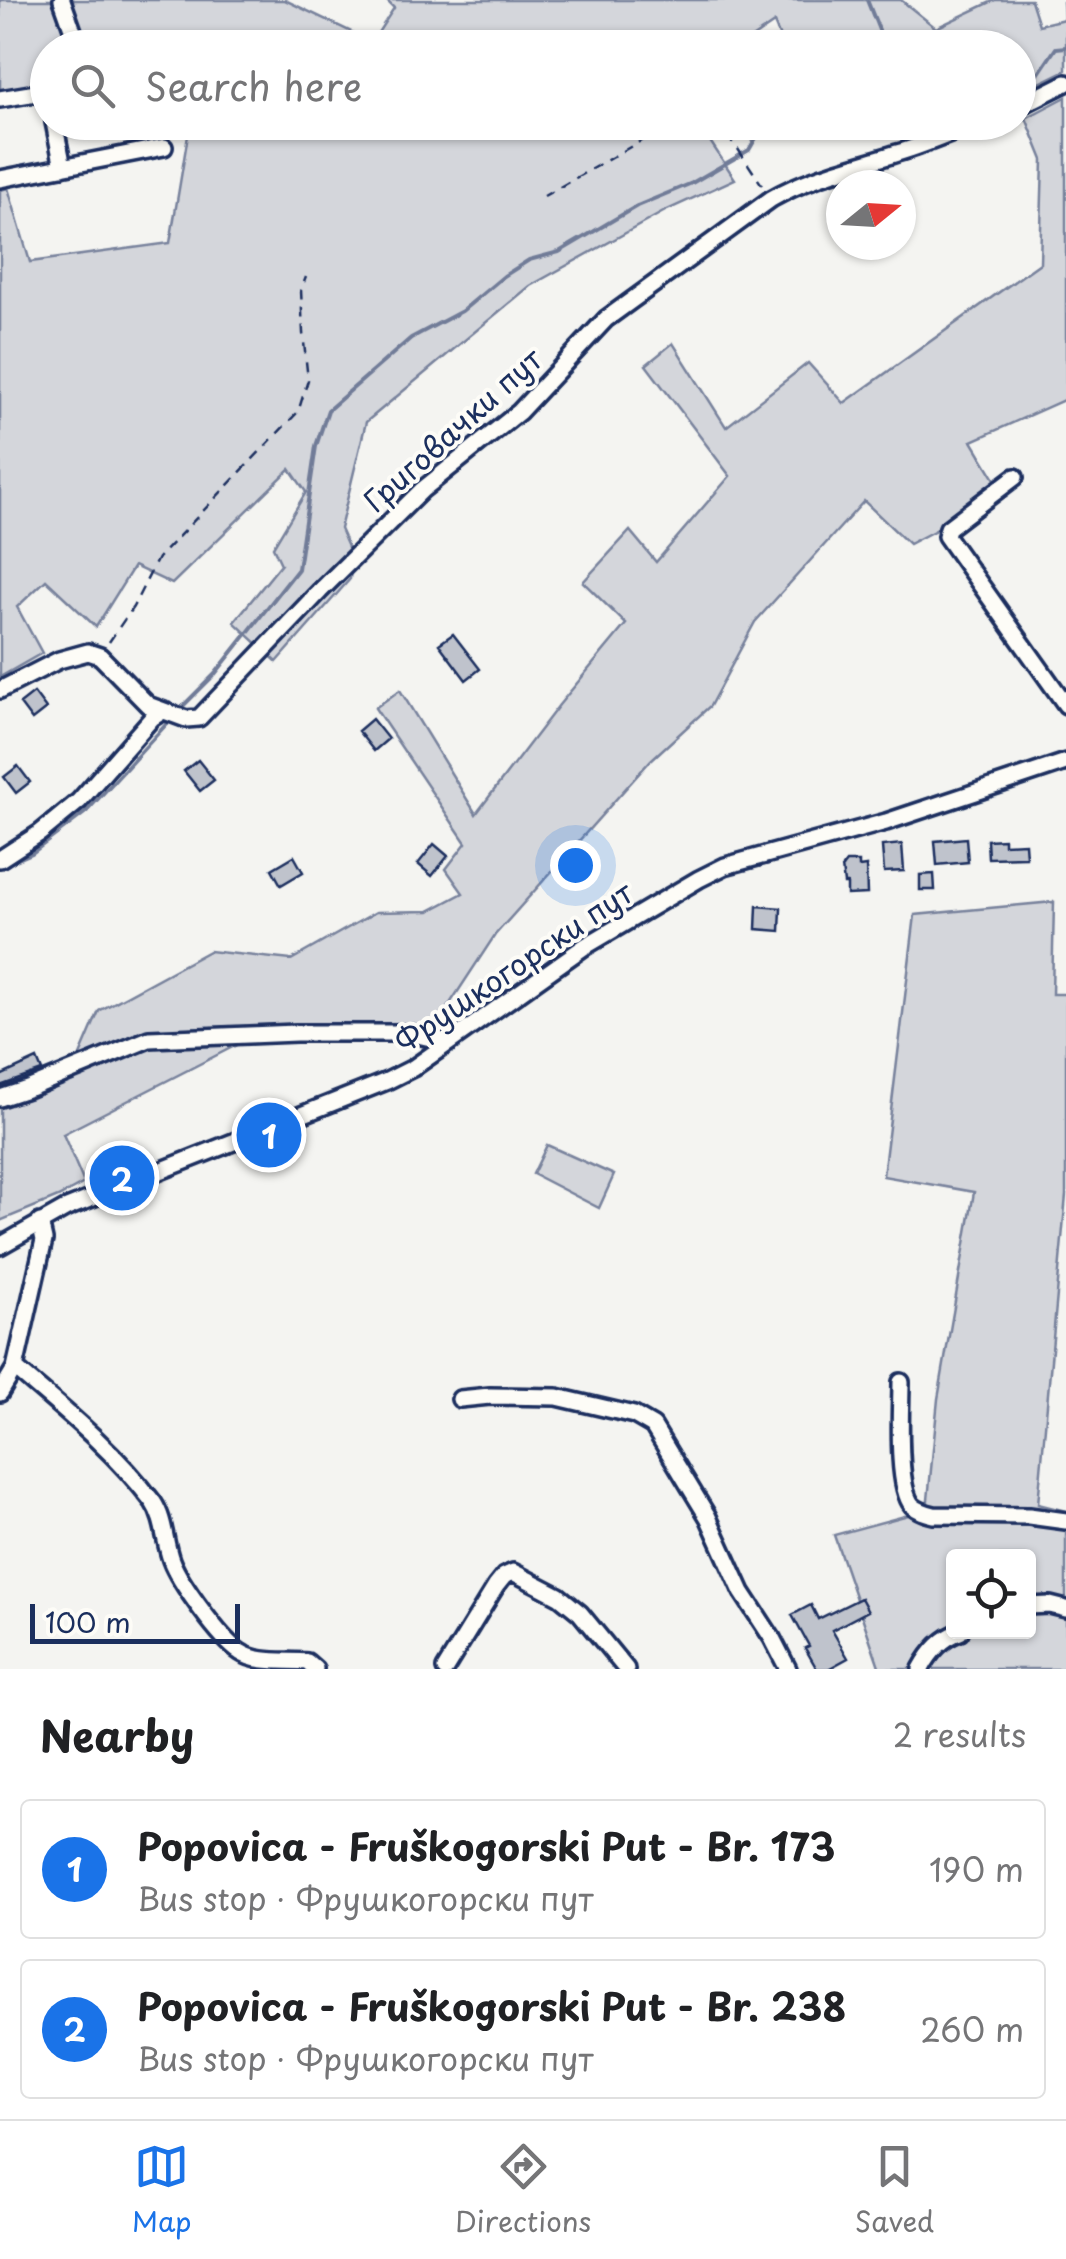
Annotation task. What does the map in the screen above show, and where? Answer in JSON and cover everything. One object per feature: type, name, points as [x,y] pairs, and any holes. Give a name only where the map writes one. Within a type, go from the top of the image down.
[{"type":"street","points":[[62,0],[73,30]]},
{"type":"street","points":[[1036,98],[1066,84]]},
{"type":"street","points":[[0,100],[30,94]]},
{"type":"street","points":[[58,140],[63,166]]},
{"type":"street","name":"Григовачки пут","points":[[100,656],[148,705],[186,719],[204,714],[422,490],[519,412],[606,320],[793,186],[933,140]]},
{"type":"street","points":[[0,179],[164,146]]},
{"type":"street","points":[[1015,478],[948,528],[946,536],[1066,706]]},
{"type":"street","points":[[2,686],[59,660],[88,652],[100,656]]},
{"type":"street","points":[[0,859],[79,800],[152,718],[163,711]]},
{"type":"street","name":"Фрушкогорски пут","points":[[0,1246],[40,1222],[112,1190],[414,1068],[584,948],[725,866],[900,818],[1066,762]]},
{"type":"street","points":[[0,1098],[148,1039],[409,1033],[448,1042]]},
{"type":"street","points":[[0,1393],[16,1368],[44,1240],[40,1222]]},
{"type":"street","points":[[16,1368],[103,1444],[155,1506],[179,1580],[240,1653],[308,1662],[315,1669]]},
{"type":"street","points":[[901,1382],[905,1492],[920,1512],[1066,1521]]},
{"type":"street","points":[[460,1399],[557,1397],[634,1415],[653,1426],[708,1517],[742,1592],[788,1669]]},
{"type":"street","points":[[445,1669],[496,1586],[513,1572],[558,1596],[580,1614],[626,1669]]},
{"type":"street","points":[[1036,1606],[1066,1609]]},
{"type":"street","points":[[921,1669],[946,1638]]},
{"type":"path","points":[[544,196],[642,140]]},
{"type":"path","points":[[730,140],[770,199]]},
{"type":"path","points":[[100,656],[133,607],[158,558],[298,412],[308,380],[302,304],[306,277]]},
{"type":"shaded area","points":[[0,0],[285,0],[347,30],[30,30],[30,90],[0,96]]},
{"type":"shaded area","points":[[386,0],[901,0],[936,28],[995,0],[1031,0],[1039,25],[1064,19],[1066,0],[1066,70],[1036,85],[1036,30],[777,30],[774,23],[764,30],[380,30],[394,8]]},
{"type":"shaded area","points":[[1066,97],[1066,399],[972,441],[1004,494],[909,544],[864,501],[755,622],[710,706],[651,760],[495,935],[432,1031],[266,1030],[63,1134],[84,1183],[0,1221],[0,1104],[69,1081],[99,1011],[209,951],[291,960],[376,912],[429,911],[463,893],[446,869],[466,843],[375,708],[400,690],[476,814],[626,624],[583,582],[630,531],[656,562],[730,476],[646,365],[673,343],[726,427],[808,363],[844,403],[1040,263],[1043,160],[1035,140],[1036,113]]},
{"type":"shaded area","points":[[187,140],[709,140],[735,179],[667,210],[530,286],[366,422],[340,529],[352,556],[350,579],[277,662],[234,622],[281,564],[273,547],[306,492],[290,469],[172,584],[134,566],[96,627],[46,580],[17,607],[42,653],[0,677],[0,190],[8,188],[30,262],[170,243]]},
{"type":"shaded area","points":[[1054,902],[1052,994],[1066,994],[1066,1195],[1038,1504],[1066,1511],[1066,1669],[880,1669],[834,1535],[927,1510],[938,1399],[974,1192],[883,1176],[915,915]]},
{"type":"shaded area","points":[[547,1145],[614,1175],[599,1208],[533,1174]]},
{"type":"building","points":[[453,634],[480,669],[466,680],[439,644]]},
{"type":"building","points":[[34,693],[46,709],[32,720],[20,704]]},
{"type":"building","points":[[372,719],[388,739],[374,751],[358,731]]},
{"type":"building","points":[[198,760],[214,780],[200,791],[184,771]]},
{"type":"building","points":[[18,766],[30,782],[16,793],[4,777]]},
{"type":"building","points":[[966,838],[968,862],[937,865],[935,841]]},
{"type":"building","points":[[1004,839],[1004,844],[1025,843],[1026,857],[988,858],[987,840]]},
{"type":"building","points":[[434,844],[448,856],[432,876],[418,864]]},
{"type":"building","points":[[902,844],[904,871],[884,872],[882,846]]},
{"type":"building","points":[[294,856],[303,872],[281,885],[272,869]]},
{"type":"building","points":[[846,862],[866,866],[867,894],[847,895],[842,867]]},
{"type":"building","points":[[934,874],[935,890],[920,890],[920,875]]},
{"type":"building","points":[[757,906],[781,908],[780,931],[756,929]]},
{"type":"building","points":[[37,1059],[42,1071],[0,1086],[0,1076]]},
{"type":"building","points":[[861,1598],[868,1611],[832,1630],[848,1658],[828,1669],[817,1669],[792,1615],[811,1605],[818,1619]]},
{"type":"waterway","points":[[867,0],[879,30]]},
{"type":"waterway","points":[[1036,78],[1056,48],[1066,47]]},
{"type":"waterway","points":[[178,711],[215,674],[298,569],[316,446],[328,410],[411,338],[462,311],[529,260],[559,252],[637,206],[692,183],[749,150],[755,140]]},
{"type":"waterway","points":[[0,867],[32,853],[86,812],[172,718]]},
{"type":"place","name":"Popovica - Fruškogorski Put - Br. 173","points":[[269,1135]]},
{"type":"place","name":"Popovica - Fruškogorski Put - Br. 238","points":[[122,1178]]}]
